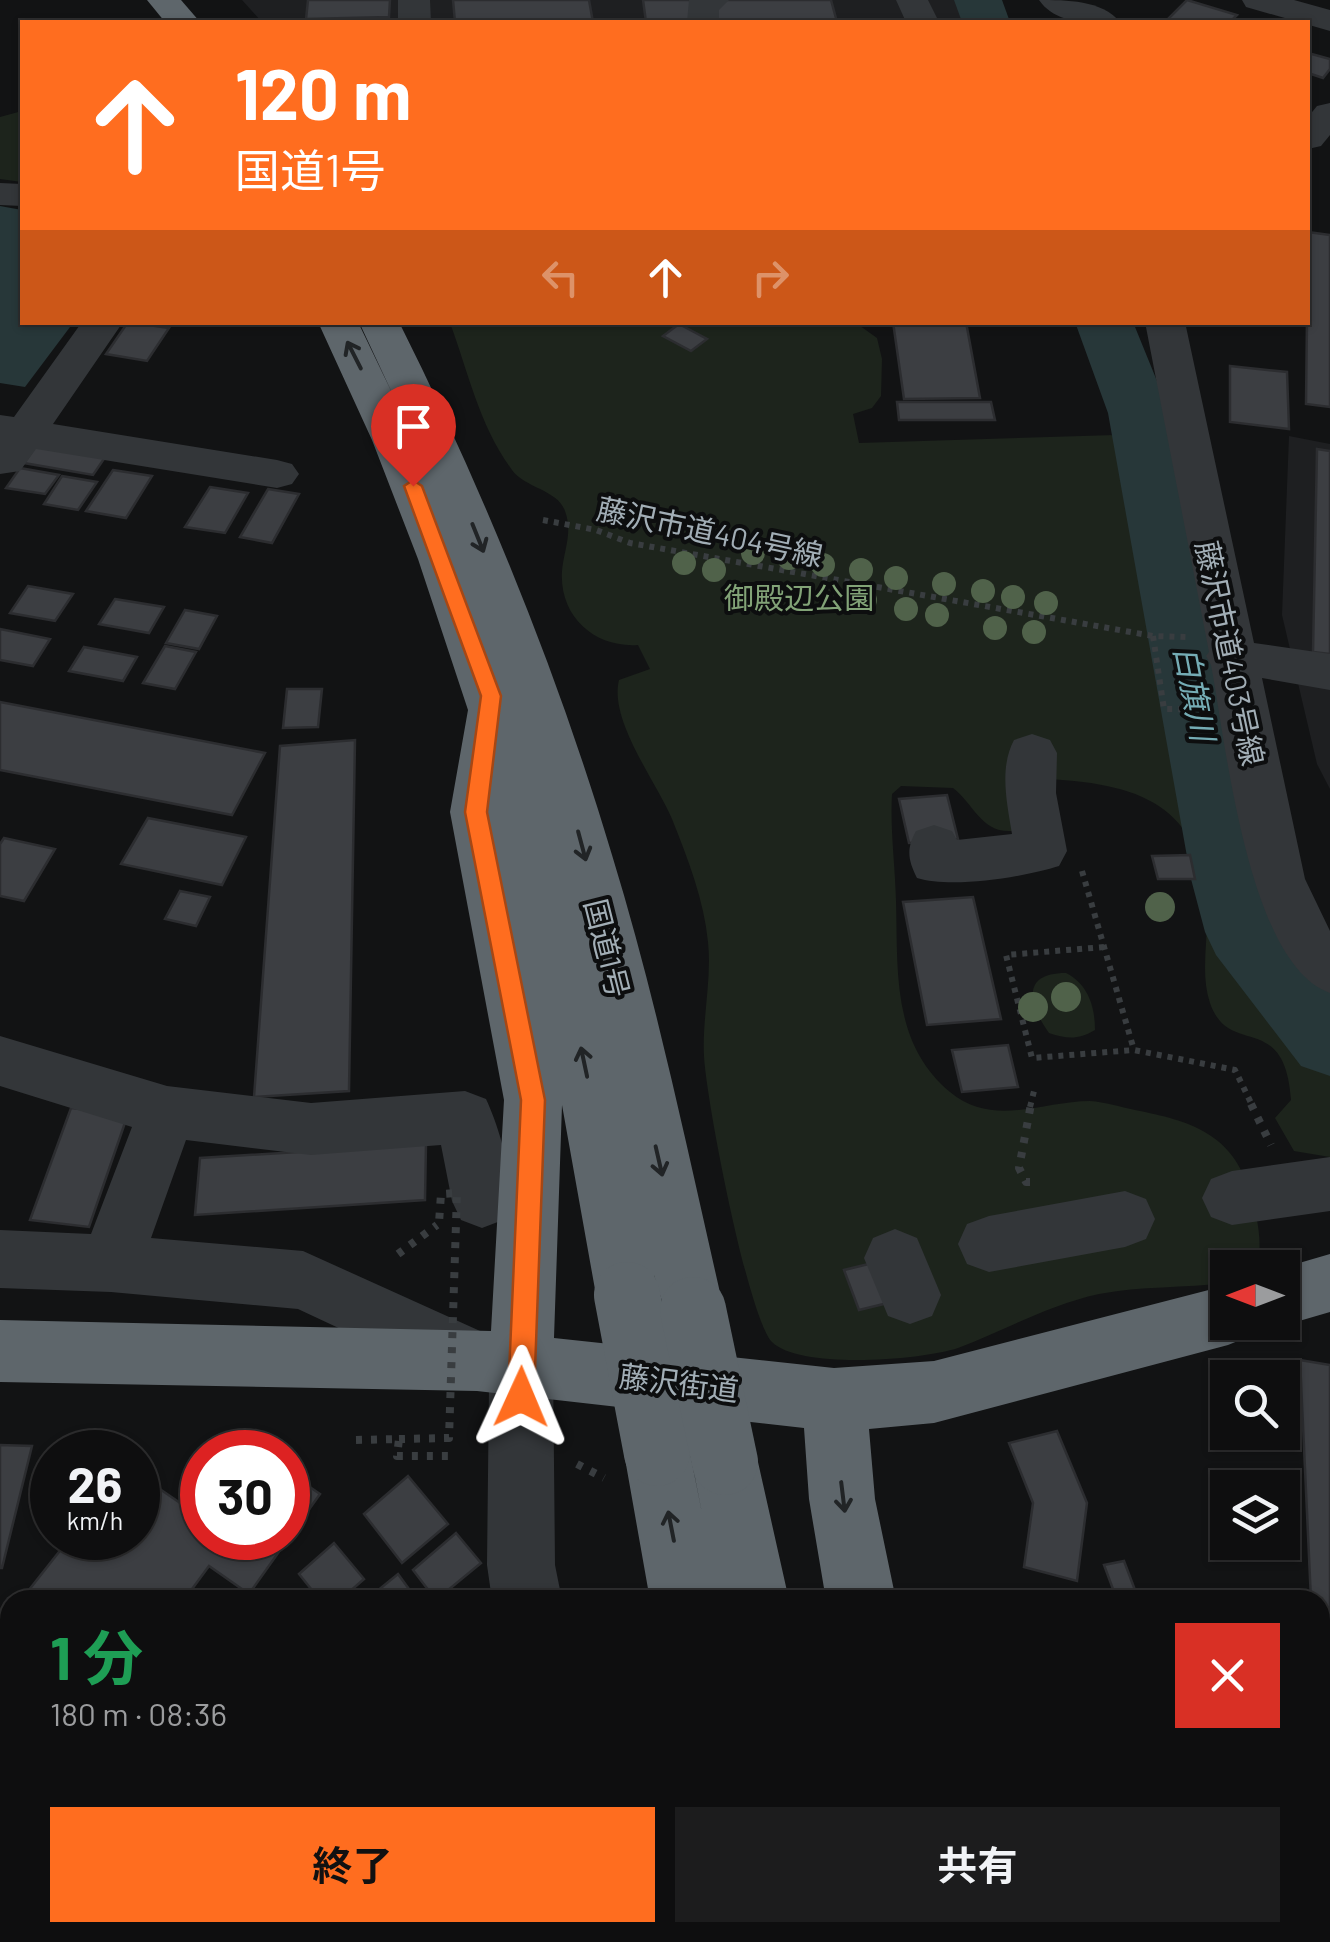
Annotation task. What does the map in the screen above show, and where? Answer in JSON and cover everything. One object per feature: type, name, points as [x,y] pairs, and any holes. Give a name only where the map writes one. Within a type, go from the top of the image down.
[{"type":"highway","points":[[128,0],[144,20]]},
{"type":"highway","points":[[163,0],[181,20]]},
{"type":"highway","name":"国道1号","points":[[340,325],[376,398],[426,516],[491,696],[554,924],[592,1099],[628,1295],[631,1465],[681,1590]]},
{"type":"highway","name":"国道1号","points":[[379,325],[468,513],[502,598],[569,798],[646,1101],[752,1590]]},
{"type":"highway","points":[[491,696],[476,812],[533,1100],[499,1362]]},
{"type":"highway","points":[[1300,1292],[1330,1283]]},
{"type":"highway","name":"藤沢街道","points":[[0,1351],[499,1362],[834,1400],[934,1392],[1210,1319]]},
{"type":"highway","points":[[834,1400],[842,1498],[859,1590]]},
{"type":"street","points":[[703,20],[702,4],[713,0]]},
{"type":"street","points":[[1024,0],[1047,20]]},
{"type":"street","points":[[1055,0],[1098,20]]},
{"type":"street","points":[[1258,0],[1330,22]]},
{"type":"street","points":[[8,443],[101,325]]},
{"type":"street","name":"藤沢市道403号線","points":[[1166,325],[1230,656],[1279,879],[1303,937],[1330,970]]},
{"type":"street","points":[[8,443],[277,474]]},
{"type":"street","points":[[1230,656],[1330,672]]},
{"type":"street","points":[[934,845],[936,862],[1041,850],[1031,793],[1032,753]]},
{"type":"street","points":[[0,1061],[167,1112],[311,1128],[465,1116],[482,1200]]},
{"type":"street","points":[[112,1262],[167,1112]]},
{"type":"street","points":[[1232,1198],[1311,1186]]},
{"type":"street","points":[[989,1244],[1125,1219]]},
{"type":"street","points":[[0,1259],[112,1262],[303,1280],[499,1362],[510,1588]]},
{"type":"path","name":"藤沢市道404号線","points":[[544,520],[596,530],[630,543],[1163,636]]},
{"type":"path","points":[[1153,636],[1164,709],[1189,709]]},
{"type":"path","points":[[1082,870],[1134,1050]]},
{"type":"path","points":[[1104,947],[1006,955],[1032,1058],[1134,1050],[1235,1070],[1311,1186]]},
{"type":"path","points":[[1034,1091],[1019,1168],[1026,1182],[1040,1182],[1050,1189],[1058,1231]]},
{"type":"path","points":[[356,1440],[449,1438],[457,1193],[441,1194],[439,1223],[398,1254]]},
{"type":"path","points":[[399,1439],[397,1456],[450,1456]]},
{"type":"path","points":[[574,1462],[631,1465]]},
{"type":"shaded area","points":[[242,0],[958,0],[966,20],[260,20]]},
{"type":"shaded area","points":[[0,206],[20,210],[20,325],[72,325],[25,387],[0,383]]},
{"type":"shaded area","points":[[1289,436],[1330,444],[1330,789],[1317,764],[1282,615]]},
{"type":"green space","points":[[20,112],[20,182],[0,179],[0,117]]},
{"type":"green space","name":"御殿辺公園","points":[[451,325],[859,325],[877,338],[882,359],[881,396],[872,408],[853,414],[859,443],[1115,435],[1161,617],[1175,689],[1179,759],[1195,805],[1202,847],[1240,953],[1284,1019],[1330,1069],[1330,1157],[1294,1151],[1275,1118],[1291,1100],[1287,1072],[1278,1054],[1268,1044],[1230,1029],[1219,1020],[1210,1003],[1205,972],[1204,882],[1196,852],[1183,828],[1142,797],[1083,782],[1047,779],[1012,831],[985,822],[953,788],[901,786],[892,794],[892,807],[902,1004],[917,1051],[931,1073],[966,1103],[1001,1111],[1101,1102],[1174,1119],[1207,1133],[1233,1156],[1242,1173],[1253,1202],[1258,1250],[1210,1250],[1210,1284],[1099,1294],[941,1352],[891,1359],[834,1359],[787,1351],[772,1342],[762,1324],[740,1252],[712,1115],[704,1056],[709,956],[703,911],[672,819],[621,714],[619,680],[650,669],[638,645],[622,645],[594,635],[573,615],[563,588],[568,534],[565,511],[556,498],[518,476],[483,417]]},
{"type":"green space","points":[[1066,973],[1085,990],[1094,1013],[1095,1030],[1078,1037],[1049,1033],[1033,1002],[1035,985],[1041,978]]},
{"type":"building","points":[[308,0],[390,0],[389,17],[306,19]]},
{"type":"building","points":[[453,0],[589,0],[593,20],[455,20]]},
{"type":"building","points":[[643,0],[831,0],[836,20],[646,20]]},
{"type":"building","points":[[1187,0],[1237,15],[1232,20],[1167,20]]},
{"type":"building","points":[[1310,54],[1330,59],[1330,69],[1323,78],[1310,74]]},
{"type":"building","points":[[1310,232],[1330,235],[1330,407],[1306,404]]},
{"type":"building","points":[[126,325],[169,328],[147,361],[106,354]]},
{"type":"building","points":[[681,325],[707,339],[691,351],[663,336]]},
{"type":"building","points":[[893,325],[967,325],[980,398],[904,399]]},
{"type":"building","points":[[1230,366],[1287,372],[1289,429],[1230,422]]},
{"type":"building","points":[[897,402],[991,402],[995,420],[899,420]]},
{"type":"building","points":[[39,441],[108,453],[93,475],[24,463]]},
{"type":"building","points":[[1317,449],[1330,451],[1330,654],[1313,652]]},
{"type":"building","points":[[20,468],[59,475],[45,494],[6,488]]},
{"type":"building","points":[[113,470],[152,476],[126,518],[86,511]]},
{"type":"building","points":[[62,476],[97,482],[78,510],[44,504]]},
{"type":"building","points":[[210,487],[248,493],[225,533],[185,527]]},
{"type":"building","points":[[268,489],[299,494],[272,543],[240,537]]},
{"type":"building","points":[[28,586],[73,594],[55,621],[10,613]]},
{"type":"building","points":[[115,599],[164,607],[149,633],[99,624]]},
{"type":"building","points":[[185,610],[217,616],[199,649],[166,643]]},
{"type":"building","points":[[0,629],[50,639],[33,666],[0,660]]},
{"type":"building","points":[[165,646],[196,652],[175,689],[143,683]]},
{"type":"building","points":[[84,647],[137,657],[123,681],[69,671]]},
{"type":"building","points":[[287,689],[322,689],[318,727],[283,728]]},
{"type":"building","points":[[0,702],[265,753],[232,815],[0,770]]},
{"type":"building","points":[[355,740],[349,1091],[254,1097],[280,746]]},
{"type":"building","points":[[947,795],[958,839],[909,843],[899,799]]},
{"type":"building","points":[[148,818],[246,837],[222,885],[121,864]]},
{"type":"building","points":[[4,838],[55,849],[24,901],[0,896],[0,844]]},
{"type":"building","points":[[1190,855],[1195,879],[1158,879],[1152,856]]},
{"type":"building","points":[[180,891],[210,897],[196,926],[165,919]]},
{"type":"building","points":[[973,897],[1001,1019],[927,1025],[903,902]]},
{"type":"building","points":[[1008,1045],[1018,1087],[962,1092],[952,1050]]},
{"type":"building","points":[[71,1108],[128,1114],[89,1227],[30,1220]]},
{"type":"building","points":[[426,1144],[425,1200],[195,1215],[200,1158]]},
{"type":"building","points":[[881,1261],[896,1301],[859,1310],[844,1270]]},
{"type":"building","points":[[1300,1360],[1330,1365],[1330,1590],[1311,1590]]},
{"type":"building","points":[[1057,1431],[1087,1503],[1077,1581],[1024,1567],[1033,1503],[1009,1443]]},
{"type":"building","points":[[0,1445],[30,1446],[30,1454],[0,1568]]},
{"type":"building","points":[[408,1476],[448,1524],[402,1563],[364,1514]]},
{"type":"building","points":[[310,1487],[320,1494],[310,1508]]},
{"type":"building","points":[[160,1489],[180,1503],[180,1560],[273,1560],[252,1590],[243,1590],[209,1566],[191,1590],[29,1590],[53,1560],[160,1560]]},
{"type":"building","points":[[456,1533],[481,1563],[448,1590],[428,1590],[413,1570]]},
{"type":"building","points":[[334,1543],[364,1579],[351,1590],[312,1590],[299,1574]]},
{"type":"building","points":[[1124,1561],[1135,1590],[1113,1590],[1104,1565]]},
{"type":"building","points":[[398,1574],[410,1590],[378,1590]]},
{"type":"waterway","name":"白旗川","points":[[978,0],[985,20]]},
{"type":"waterway","name":"白旗川","points":[[1105,325],[1139,413],[1229,879],[1244,932],[1330,1041]]},
{"type":"route","points":[[413,486],[491,696],[476,812],[533,1100],[521,1397]]}]
